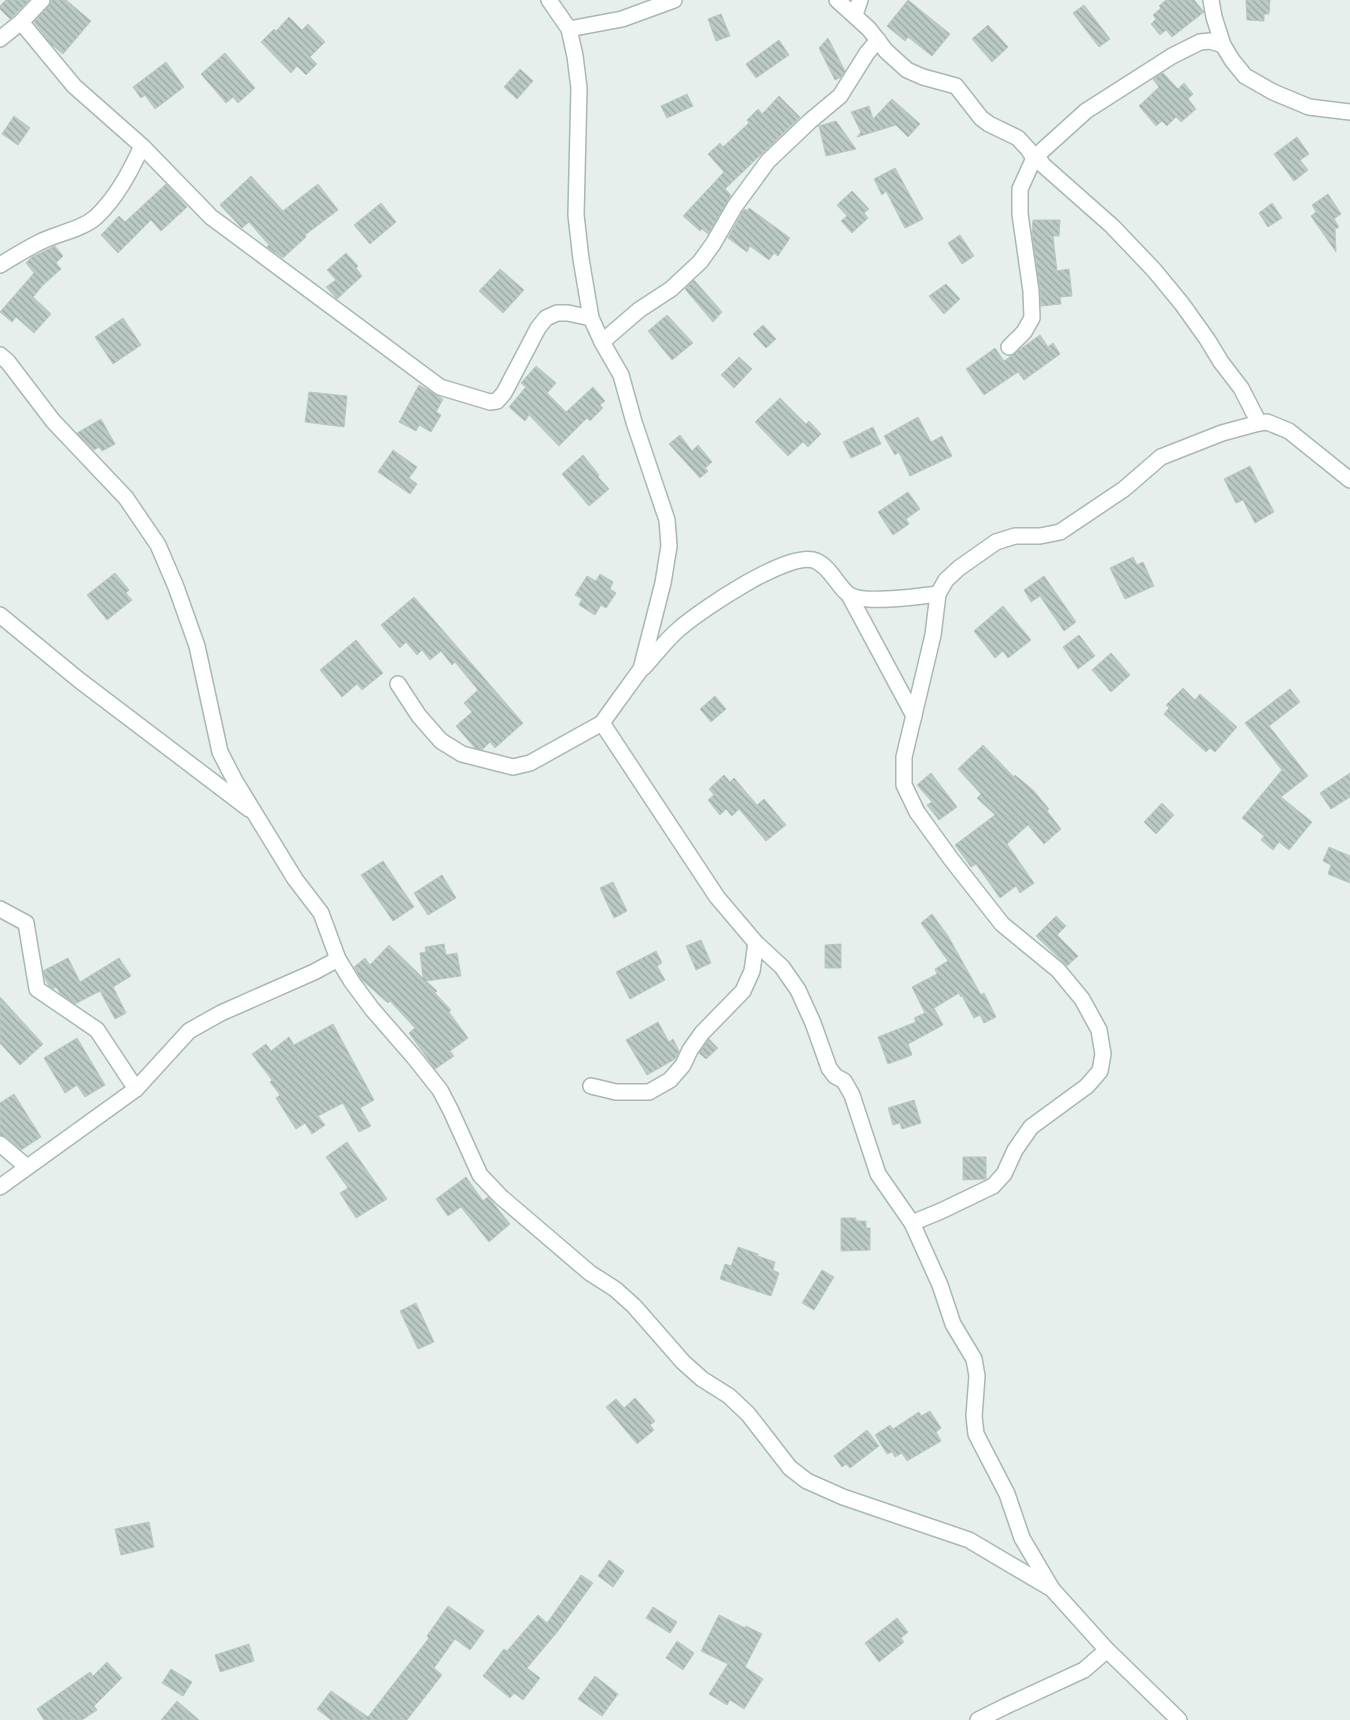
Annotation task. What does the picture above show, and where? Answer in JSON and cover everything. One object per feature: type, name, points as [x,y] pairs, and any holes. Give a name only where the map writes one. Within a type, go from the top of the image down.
[{"type":"street","points":[[0,39],[21,22],[42,0]]},
{"type":"street","points":[[549,0],[569,30],[575,56],[579,88],[576,214],[591,318],[602,342],[621,374],[634,422],[667,520],[670,546],[663,583],[641,669]]},
{"type":"street","points":[[569,30],[622,20],[674,0]]},
{"type":"street","points":[[837,0],[855,15],[886,51],[907,70],[923,77],[956,86],[981,118],[1018,138],[1043,165],[1112,226],[1154,270],[1182,304],[1241,388],[1259,423]]},
{"type":"street","points":[[855,15],[860,0]]},
{"type":"street","points":[[1211,0],[1223,45],[1245,76],[1273,92],[1309,107],[1350,112]]},
{"type":"street","points":[[21,22],[74,86],[142,146],[210,217],[440,386],[490,402],[497,400],[504,393],[538,328],[546,318],[557,313],[568,312],[591,318]]},
{"type":"street","points":[[602,342],[639,310],[671,290],[700,262],[735,206],[768,161],[810,120],[840,96],[867,53],[878,40]]},
{"type":"street","points":[[1009,347],[1024,332],[1032,318],[1031,290],[1020,214],[1020,189],[1035,157],[1086,111],[1172,56],[1200,42],[1210,41],[1223,45]]},
{"type":"street","points":[[0,265],[40,242],[96,218],[113,198],[130,172],[142,146]]},
{"type":"street","points":[[0,355],[8,362],[52,421],[126,498],[158,545],[176,586],[197,646],[220,752],[235,781],[295,879],[321,913],[338,959],[372,1009],[440,1090],[480,1175],[485,1181],[590,1273],[615,1289],[634,1306],[683,1362],[702,1379],[729,1396],[748,1414],[790,1468],[807,1481],[843,1498],[968,1540],[1052,1589]]},
{"type":"street","points":[[912,1223],[993,1186],[1004,1174],[1015,1150],[1031,1127],[1087,1086],[1100,1071],[1103,1054],[1099,1030],[1082,999],[1058,970],[1002,924],[917,812],[904,785],[904,757],[933,635],[938,594],[946,580],[959,568],[996,542],[1015,536],[1040,536],[1060,532],[1124,489],[1161,457],[1222,433],[1259,423],[1267,422],[1289,431],[1350,480]]},
{"type":"street","points":[[398,684],[419,716],[441,741],[462,754],[513,767],[530,763],[602,723],[641,669],[678,630],[697,614],[766,572],[804,558],[817,561],[849,595],[914,716]]},
{"type":"street","points":[[849,595],[873,600],[938,594]]},
{"type":"street","points":[[0,615],[79,680],[255,814]]},
{"type":"street","points":[[602,723],[717,897],[756,943],[782,967],[798,990],[829,1068],[844,1081],[852,1095],[878,1174],[912,1223],[940,1285],[953,1324],[974,1359],[977,1376],[974,1416],[976,1434],[1007,1494],[1022,1538],[1052,1589],[1107,1650],[1179,1720]]},
{"type":"street","points":[[0,909],[26,923],[37,989],[97,1030],[136,1089]]},
{"type":"street","points":[[592,1086],[616,1092],[649,1092],[670,1080],[683,1065],[690,1050],[702,1033],[743,991],[752,971],[756,943]]},
{"type":"street","points":[[0,1187],[136,1089],[189,1031],[221,1012],[314,972],[338,959]]},
{"type":"street","points":[[0,1144],[27,1167]]},
{"type":"street","points":[[978,1720],[1084,1670],[1107,1650]]},
{"type":"building","points":[[6,0],[29,0],[10,19],[0,9],[0,6]]},
{"type":"building","points":[[51,0],[66,0],[91,21],[63,54],[51,44],[34,22],[49,6]]},
{"type":"building","points":[[908,0],[950,34],[932,56],[908,37],[905,41],[887,26]]},
{"type":"building","points":[[1166,0],[1194,0],[1204,12],[1172,37],[1166,30],[1160,35],[1151,24],[1156,19],[1153,15]]},
{"type":"building","points":[[1246,0],[1270,0],[1269,14],[1264,14],[1264,21],[1247,20]]},
{"type":"building","points":[[1084,5],[1110,39],[1099,47],[1073,13]]},
{"type":"building","points":[[721,14],[730,36],[716,41],[708,19]]},
{"type":"building","points":[[289,17],[302,30],[308,24],[325,42],[310,57],[317,64],[306,75],[297,66],[291,73],[261,42],[274,29],[276,31]]},
{"type":"building","points":[[988,25],[1008,47],[992,62],[972,39]]},
{"type":"building","points":[[828,38],[845,71],[841,77],[835,80],[819,48]]},
{"type":"building","points":[[779,40],[789,55],[756,78],[746,64]]},
{"type":"building","points":[[225,53],[255,88],[238,103],[233,97],[226,103],[201,74]]},
{"type":"building","points":[[166,62],[184,87],[155,109],[145,95],[141,98],[133,87]]},
{"type":"building","points":[[520,69],[533,81],[517,99],[504,87]]},
{"type":"building","points":[[1163,73],[1178,89],[1184,83],[1193,94],[1188,99],[1196,109],[1181,122],[1176,117],[1167,126],[1162,121],[1156,126],[1139,106],[1159,87],[1153,79]]},
{"type":"building","points":[[687,94],[693,106],[667,118],[661,106]]},
{"type":"building","points":[[779,96],[800,117],[725,189],[731,195],[708,234],[702,229],[700,231],[683,216],[724,172],[708,154],[720,143],[723,147],[749,123],[747,120],[758,109],[762,114]]},
{"type":"building","points":[[892,99],[920,124],[908,137],[896,125],[857,137],[861,132],[851,112],[869,106],[873,119]]},
{"type":"building","points":[[14,116],[30,128],[18,145],[2,134]]},
{"type":"building","points":[[836,121],[856,149],[826,156],[819,126]]},
{"type":"building","points":[[1297,137],[1309,154],[1300,160],[1308,170],[1294,181],[1274,154]]},
{"type":"building","points":[[895,168],[923,219],[905,228],[886,191],[882,195],[874,179]]},
{"type":"building","points":[[251,176],[283,211],[318,184],[338,210],[305,235],[306,237],[283,258],[267,247],[269,245],[249,222],[242,228],[220,205]]},
{"type":"building","points":[[166,184],[187,207],[161,231],[151,220],[118,253],[101,235],[119,216],[125,222]]},
{"type":"building","points":[[852,191],[869,209],[864,213],[868,218],[852,233],[841,221],[847,216],[837,205]]},
{"type":"building","points":[[1328,194],[1341,214],[1334,219],[1339,227],[1335,229],[1336,252],[1311,216],[1316,212],[1312,205]]},
{"type":"building","points":[[381,203],[396,222],[370,244],[354,225]]},
{"type":"building","points":[[1272,203],[1282,218],[1268,227],[1259,213]]},
{"type":"building","points":[[749,208],[790,238],[778,256],[774,253],[769,260],[750,246],[747,252],[728,238],[743,211],[745,209],[747,211]]},
{"type":"building","points":[[1033,220],[1060,220],[1059,236],[1053,236],[1057,271],[1069,269],[1072,296],[1060,297],[1061,304],[1041,306],[1032,234]]},
{"type":"building","points":[[960,235],[974,256],[962,264],[948,243]]},
{"type":"building","points":[[55,246],[63,256],[56,263],[61,269],[33,297],[51,314],[34,333],[16,317],[12,322],[0,312],[34,273],[26,263],[32,257]]},
{"type":"building","points":[[346,253],[358,266],[356,268],[362,276],[337,299],[326,287],[336,280],[327,270]]},
{"type":"building","points":[[500,269],[524,290],[503,313],[479,291]]},
{"type":"building","points":[[694,280],[722,312],[713,322],[685,289]]},
{"type":"building","points":[[946,284],[960,299],[944,314],[929,296]]},
{"type":"building","points":[[667,315],[693,343],[672,360],[648,331]]},
{"type":"building","points":[[123,318],[141,345],[113,364],[95,337]]},
{"type":"building","points":[[763,325],[776,339],[766,348],[753,334]]},
{"type":"building","points":[[1040,335],[1048,347],[1053,343],[1060,354],[1024,380],[1018,372],[984,395],[966,369],[995,348],[1004,361]]},
{"type":"building","points":[[739,357],[752,369],[734,388],[721,375]]},
{"type":"building","points":[[536,366],[556,383],[547,393],[566,412],[593,387],[605,401],[600,405],[603,408],[590,421],[587,418],[559,446],[529,415],[525,421],[509,407],[526,387],[521,383]]},
{"type":"building","points":[[419,385],[443,399],[436,412],[441,415],[431,432],[419,425],[416,431],[399,422]]},
{"type":"building","points":[[309,392],[347,396],[344,427],[305,422]]},
{"type":"building","points":[[780,398],[806,424],[809,421],[821,434],[808,447],[803,442],[788,456],[755,422]]},
{"type":"building","points":[[918,417],[931,442],[942,436],[952,456],[910,476],[899,452],[895,455],[884,436]]},
{"type":"building","points":[[101,419],[115,444],[102,451],[99,447],[94,450],[77,433]]},
{"type":"building","points":[[873,427],[881,444],[851,458],[843,442]]},
{"type":"building","points":[[680,435],[692,451],[698,445],[712,462],[705,468],[708,471],[700,478],[669,444]]},
{"type":"building","points":[[393,450],[417,467],[409,478],[417,484],[410,494],[378,472]]},
{"type":"building","points":[[583,455],[609,489],[589,506],[562,474]]},
{"type":"building","points":[[1250,466],[1274,512],[1255,523],[1243,500],[1236,503],[1224,479]]},
{"type":"building","points":[[908,492],[920,509],[906,519],[909,524],[893,535],[878,512]]},
{"type":"building","points":[[1133,557],[1137,565],[1143,562],[1154,586],[1125,599],[1110,568]]},
{"type":"building","points":[[115,573],[129,590],[126,593],[132,600],[107,620],[87,595]]},
{"type":"building","points":[[600,574],[613,582],[610,589],[616,593],[606,608],[601,605],[595,615],[579,605],[582,599],[575,595],[587,576],[596,581]]},
{"type":"building","points":[[1044,576],[1076,622],[1064,631],[1040,596],[1031,602],[1024,590]]},
{"type":"building","points":[[414,597],[523,723],[495,748],[490,742],[482,750],[475,748],[456,726],[472,712],[464,703],[478,690],[455,662],[452,665],[441,651],[430,660],[422,650],[417,655],[406,642],[400,648],[381,625]]},
{"type":"building","points":[[1003,606],[1031,640],[1008,658],[1003,651],[995,658],[974,631]]},
{"type":"building","points":[[1079,635],[1095,656],[1078,669],[1063,647]]},
{"type":"building","points":[[356,640],[383,673],[362,690],[357,684],[342,697],[320,670]]},
{"type":"building","points":[[1111,653],[1130,675],[1111,692],[1092,670]]},
{"type":"building","points":[[1183,688],[1195,700],[1200,694],[1237,727],[1215,752],[1210,748],[1206,752],[1164,714],[1169,708],[1166,705]]},
{"type":"building","points":[[1290,689],[1300,702],[1269,726],[1308,776],[1281,797],[1312,822],[1289,850],[1279,842],[1273,850],[1261,840],[1264,836],[1242,818],[1282,770],[1245,723]]},
{"type":"building","points":[[715,696],[726,709],[711,722],[700,709]]},
{"type":"building","points":[[983,745],[1014,777],[1015,775],[1033,790],[1049,809],[1047,811],[1061,829],[1044,844],[1028,825],[1007,844],[1034,883],[1020,893],[1016,886],[1000,898],[976,864],[971,867],[955,845],[995,815],[977,798],[981,794],[958,769]]},
{"type":"building","points":[[931,773],[957,807],[939,820],[927,805],[932,802],[917,785]]},
{"type":"building","points":[[1350,773],[1350,797],[1331,809],[1320,793]]},
{"type":"building","points":[[724,775],[730,782],[734,778],[757,805],[764,799],[786,825],[766,841],[739,809],[732,816],[726,809],[720,815],[708,800],[714,795],[709,789]]},
{"type":"building","points":[[1162,803],[1174,815],[1156,834],[1144,822]]},
{"type":"building","points":[[1329,847],[1350,856],[1350,883],[1328,874],[1331,865],[1323,861]]},
{"type":"building","points":[[383,861],[414,907],[393,921],[361,875]]},
{"type":"building","points":[[442,875],[456,898],[428,915],[414,893]]},
{"type":"building","points":[[613,882],[627,911],[614,918],[600,888]]},
{"type":"building","points":[[932,914],[948,936],[981,995],[984,993],[996,1017],[984,1023],[980,1015],[974,1018],[959,993],[934,1008],[943,1025],[908,1044],[912,1055],[888,1064],[878,1037],[916,1022],[914,1018],[925,1013],[912,987],[937,974],[935,969],[948,961],[921,923]]},
{"type":"building","points":[[1056,916],[1066,926],[1057,935],[1078,956],[1067,966],[1036,936]]},
{"type":"building","points":[[701,940],[711,963],[696,970],[686,946]]},
{"type":"building","points":[[444,944],[446,955],[457,953],[461,976],[426,981],[437,991],[435,993],[451,1010],[449,1012],[468,1038],[450,1051],[454,1056],[435,1069],[409,1033],[415,1028],[390,1001],[388,1003],[361,979],[354,967],[365,958],[370,965],[389,945],[423,978],[420,953],[426,952],[425,947]]},
{"type":"building","points":[[841,944],[841,968],[825,968],[825,945]]},
{"type":"building","points":[[656,951],[662,963],[657,966],[665,980],[630,999],[616,972]]},
{"type":"building","points":[[68,958],[80,982],[119,958],[131,976],[113,987],[126,1013],[115,1019],[100,991],[75,1004],[60,993],[56,987],[53,989],[49,986],[43,971]]},
{"type":"building","points":[[0,997],[43,1044],[20,1065],[0,1043]]},
{"type":"building","points":[[658,1022],[669,1042],[673,1039],[679,1051],[675,1059],[647,1075],[626,1040]]},
{"type":"building","points":[[333,1024],[374,1100],[360,1108],[371,1126],[359,1132],[343,1103],[318,1116],[325,1125],[312,1134],[305,1123],[296,1129],[276,1098],[280,1095],[270,1082],[272,1080],[252,1054],[266,1044],[271,1051],[289,1037],[294,1045]]},
{"type":"building","points":[[77,1038],[105,1085],[85,1097],[77,1085],[65,1093],[44,1058]]},
{"type":"building","points":[[709,1039],[718,1048],[706,1059],[699,1053]]},
{"type":"building","points":[[14,1094],[41,1137],[21,1150],[6,1137],[0,1135],[0,1103]]},
{"type":"building","points":[[914,1100],[921,1123],[902,1129],[900,1123],[893,1125],[888,1108]]},
{"type":"building","points":[[347,1142],[387,1199],[356,1218],[340,1193],[348,1188],[326,1157]]},
{"type":"building","points":[[963,1157],[986,1157],[986,1179],[963,1180]]},
{"type":"building","points":[[466,1177],[483,1201],[488,1197],[510,1224],[489,1242],[461,1207],[448,1216],[436,1199]]},
{"type":"building","points":[[841,1218],[856,1218],[856,1221],[866,1221],[866,1228],[870,1228],[870,1250],[841,1251]]},
{"type":"building","points":[[738,1247],[775,1262],[773,1270],[779,1273],[771,1296],[720,1279],[725,1264],[731,1266]]},
{"type":"building","points":[[822,1270],[834,1277],[814,1310],[802,1303]]},
{"type":"building","points":[[416,1303],[434,1342],[418,1349],[400,1311]]},
{"type":"building","points":[[635,1398],[655,1421],[650,1425],[654,1430],[637,1444],[606,1407],[616,1399],[624,1408]]},
{"type":"building","points":[[930,1411],[941,1428],[936,1432],[941,1441],[907,1461],[902,1453],[895,1457],[892,1452],[887,1454],[875,1435],[890,1425],[893,1429],[919,1412],[921,1416]]},
{"type":"building","points":[[867,1430],[879,1446],[850,1468],[846,1464],[842,1467],[834,1456]]},
{"type":"building","points":[[149,1522],[154,1547],[121,1555],[115,1529]]},
{"type":"building","points":[[609,1560],[624,1571],[613,1587],[598,1576]]},
{"type":"building","points":[[581,1575],[593,1583],[558,1631],[527,1668],[540,1678],[523,1700],[514,1693],[510,1698],[483,1676],[504,1649],[507,1651],[538,1615],[547,1623]]},
{"type":"building","points":[[448,1606],[484,1631],[470,1650],[455,1639],[434,1668],[442,1675],[407,1720],[331,1720],[317,1709],[331,1691],[368,1717],[429,1638],[427,1636]]},
{"type":"building","points":[[653,1607],[677,1622],[670,1633],[646,1618]]},
{"type":"building","points":[[719,1615],[762,1634],[745,1667],[763,1679],[744,1709],[730,1700],[727,1705],[709,1694],[728,1664],[701,1651]]},
{"type":"building","points":[[897,1618],[908,1632],[901,1638],[904,1642],[879,1662],[865,1643]]},
{"type":"building","points":[[677,1641],[694,1653],[683,1670],[666,1658]]},
{"type":"building","points":[[249,1644],[254,1661],[220,1672],[215,1655]]},
{"type":"building","points":[[107,1662],[122,1678],[94,1706],[97,1710],[82,1720],[44,1720],[37,1709],[90,1672],[93,1676]]},
{"type":"building","points":[[171,1669],[192,1682],[183,1696],[162,1683]]},
{"type":"building","points":[[595,1676],[618,1694],[602,1716],[578,1699]]},
{"type":"building","points":[[177,1701],[199,1720],[161,1720]]}]
